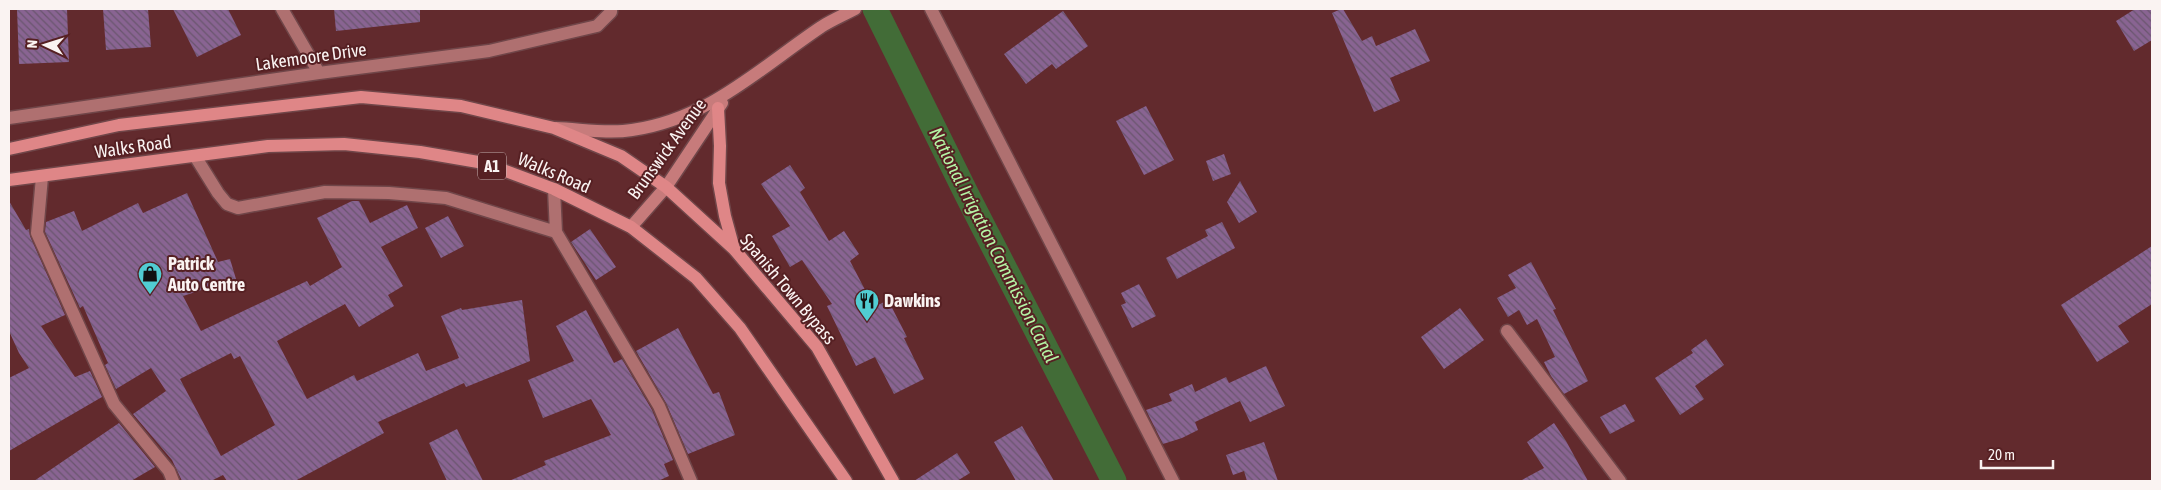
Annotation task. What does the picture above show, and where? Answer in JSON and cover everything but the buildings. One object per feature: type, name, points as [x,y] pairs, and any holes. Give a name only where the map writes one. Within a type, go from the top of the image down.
[{"type":"main road","name":"Brunswick Avenue","points":[[554,128],[631,130],[652,126],[695,112],[732,92],[823,26],[855,9]]},
{"type":"main road","name":"Brunswick Avenue","points":[[630,227],[666,187],[718,108],[732,92]]},
{"type":"main road","name":"Walks Road","points":[[9,149],[119,125],[361,97],[461,106],[554,128],[621,156],[666,187]]},
{"type":"main road","points":[[718,108],[719,183],[734,249]]},
{"type":"main road","name":"Walks Road","points":[[9,180],[268,146],[344,144],[420,152],[484,163],[554,189],[630,227],[696,278],[740,328],[846,481]]},
{"type":"main road","name":"Spanish Town Bypass","points":[[666,187],[734,249],[817,347],[893,481]]},
{"type":"street","points":[[282,9],[320,73]]},
{"type":"street","points":[[932,9],[1173,481]]},
{"type":"street","name":"Lakemoore Drive","points":[[9,118],[320,73],[489,51],[597,26],[611,11]]},
{"type":"street","points":[[195,156],[227,204],[238,208],[325,192],[389,193],[446,198],[556,232]]},
{"type":"street","points":[[42,177],[37,233],[114,404],[169,471],[173,481]]},
{"type":"street","points":[[554,189],[556,232],[659,406],[691,481]]},
{"type":"street","points":[[1507,331],[1620,481]]},
{"type":"waterway","name":"National Irrigation Commission Canal","points":[[875,9],[968,197],[1114,481]]},
{"type":"place","name":"Patrick Auto Centre","points":[[150,295]]},
{"type":"place","name":"Dawkins","points":[[867,322]]}]
